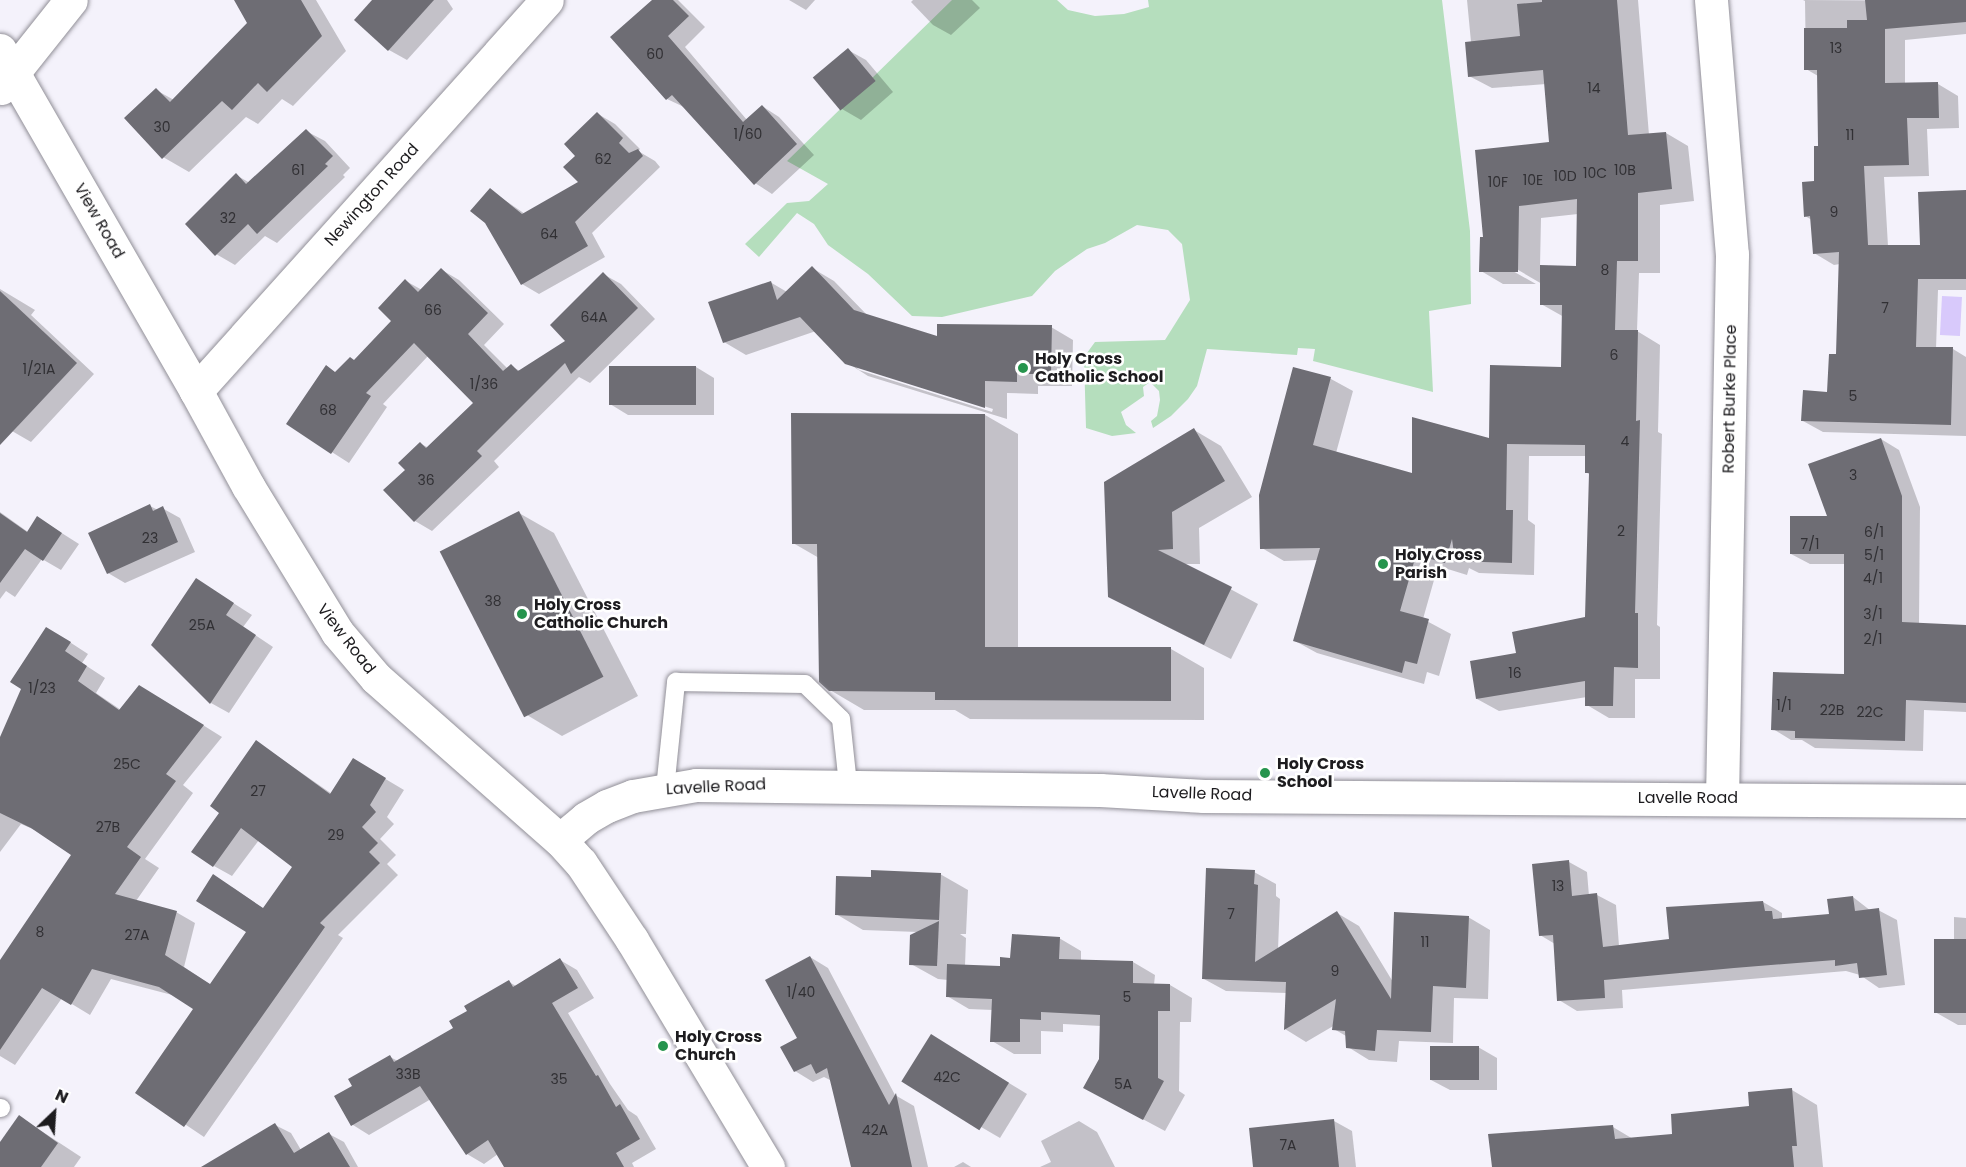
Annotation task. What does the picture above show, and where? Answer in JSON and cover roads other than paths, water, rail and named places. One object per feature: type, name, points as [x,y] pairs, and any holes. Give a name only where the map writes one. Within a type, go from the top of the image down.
[{"type":"street","points":[[4,71],[71,0]]},
{"type":"street","name":"Newington Road","points":[[196,391],[547,0]]},
{"type":"street","name":"Robert Burke Place","points":[[1711,0],[1732,254],[1722,798]]},
{"type":"street","name":"View Road","points":[[4,71],[196,391],[248,486],[314,596],[356,655],[376,678],[560,840],[581,863],[609,904],[768,1167]]},
{"type":"street","name":"Lavelle Road","points":[[560,840],[586,818],[607,806],[665,789],[696,785],[848,784],[1100,790],[1204,796],[1966,801]]},
{"type":"lane","points":[[665,789],[676,682],[805,684],[841,719],[848,784]]},
{"type":"place","name":"Holy Cross Catholic School","points":[[1023,368]]},
{"type":"place","name":"Holy Cross Parish","points":[[1383,564]]},
{"type":"place","name":"Holy Cross Catholic Church","points":[[522,614]]},
{"type":"place","name":"Holy Cross School","points":[[1265,773]]},
{"type":"place","name":"Holy Cross Church","points":[[663,1046]]}]
